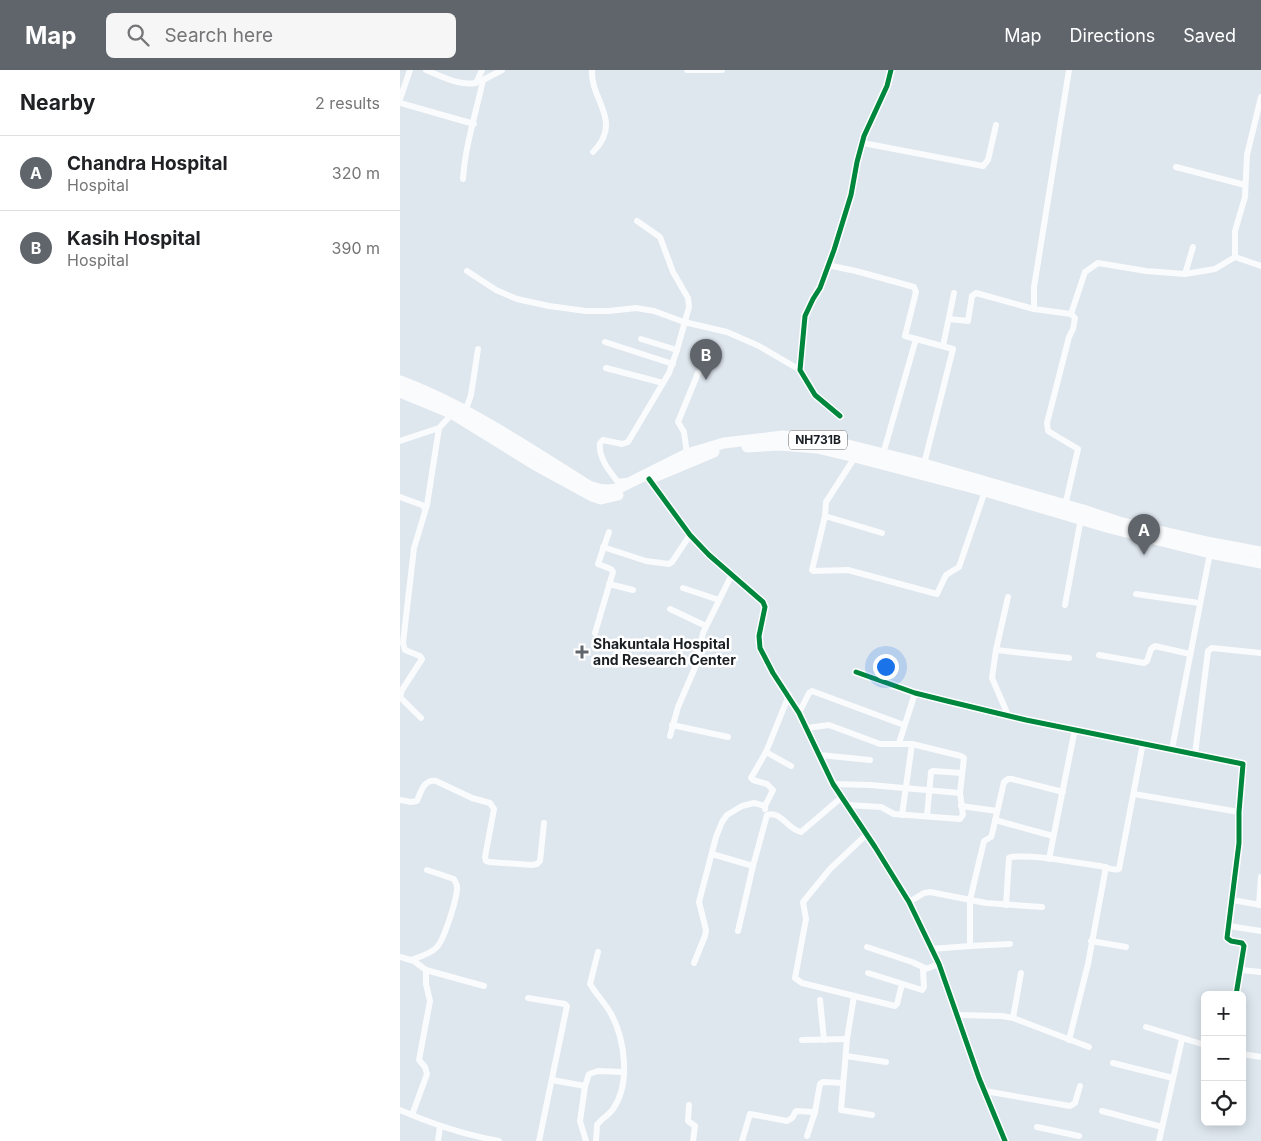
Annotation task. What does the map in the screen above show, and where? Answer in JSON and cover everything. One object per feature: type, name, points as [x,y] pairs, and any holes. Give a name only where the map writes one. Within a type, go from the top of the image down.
[{"type":"highway","name":"NH731B","points":[[400,381],[422,390],[589,486],[608,491],[617,489],[688,454],[724,443],[783,436],[836,442],[924,464],[1119,522],[1212,544],[1261,552]]},
{"type":"highway","points":[[400,392],[459,411],[537,466],[601,499],[610,498],[713,452],[744,447],[779,445],[817,448],[985,491],[1110,528],[1210,553],[1261,563]]},
{"type":"street","points":[[400,99],[410,70]]},
{"type":"street","points":[[426,70],[470,84],[476,84],[502,70]]},
{"type":"street","points":[[476,84],[482,70]]},
{"type":"street","points":[[592,70],[592,81],[604,111],[606,122],[603,140],[593,152]]},
{"type":"street","points":[[687,70],[722,70]]},
{"type":"street","points":[[800,370],[805,316],[820,288],[851,195],[862,143],[887,86],[891,70]]},
{"type":"street","points":[[1034,309],[1034,287],[1069,70]]},
{"type":"street","points":[[463,179],[464,157],[474,124],[483,80]]},
{"type":"street","points":[[1235,257],[1235,231],[1245,197],[1247,155],[1261,97]]},
{"type":"street","points":[[400,103],[474,124]]},
{"type":"street","points":[[862,143],[983,166],[988,160],[996,125]]},
{"type":"street","points":[[1176,167],[1245,185]]},
{"type":"street","points":[[632,480],[620,482],[616,480],[600,453],[600,442],[603,440],[622,444],[628,442],[673,364],[689,302],[672,272],[664,244],[657,234],[637,222]]},
{"type":"street","points":[[1185,274],[1193,247]]},
{"type":"street","points":[[1071,314],[1085,272],[1098,263],[1146,271],[1185,274],[1215,269],[1235,257]]},
{"type":"street","points":[[1235,257],[1261,266]]},
{"type":"street","points":[[827,265],[856,271],[915,288],[916,292],[904,333],[906,337],[953,349],[924,464]]},
{"type":"street","points":[[467,271],[496,290],[517,299],[586,311],[610,312],[636,308],[654,311],[684,322],[727,332],[759,346],[800,370],[815,395],[840,416]]},
{"type":"street","points":[[943,346],[954,293]]},
{"type":"street","points":[[948,319],[968,321],[972,296],[976,293],[1034,309],[1071,314],[1075,318],[1047,423],[1048,431],[1078,449],[1065,506]]},
{"type":"street","points":[[641,339],[678,350]]},
{"type":"street","points":[[883,454],[916,339]]},
{"type":"street","points":[[605,342],[673,364]]},
{"type":"street","points":[[400,441],[439,428],[459,411],[471,395],[478,349]]},
{"type":"street","points":[[606,368],[663,383]]},
{"type":"street","points":[[688,454],[684,432],[678,420],[698,373]]},
{"type":"street","points":[[421,718],[402,700],[400,694],[422,660],[420,656],[404,650],[403,644],[410,592],[412,557],[425,508],[439,428]]},
{"type":"street","points":[[856,457],[826,502],[825,516],[813,571],[848,570],[937,594],[946,575],[959,567],[985,491]]},
{"type":"street","points":[[648,480],[690,535],[709,555],[763,602],[765,606],[759,636],[760,648],[773,673],[799,713],[833,784],[867,834],[909,902],[939,964],[1005,1141]]},
{"type":"street","points":[[400,497],[422,505],[425,508]]},
{"type":"street","points":[[825,516],[882,533]]},
{"type":"street","points":[[1065,606],[1081,518]]},
{"type":"street","points":[[594,633],[613,571],[598,564],[609,532]]},
{"type":"street","points":[[603,547],[646,561],[669,564],[690,535]]},
{"type":"street","points":[[1172,749],[1210,553]]},
{"type":"street","points":[[670,736],[678,707],[697,663],[706,626],[732,574]]},
{"type":"street","points":[[609,584],[634,590]]},
{"type":"street","points":[[683,588],[719,600]]},
{"type":"street","points":[[1136,594],[1199,603]]},
{"type":"street","points":[[1008,597],[996,650],[992,682],[1008,715]]},
{"type":"street","points":[[670,608],[706,626]]},
{"type":"street","points":[[1100,655],[1146,662],[1151,649],[1155,646],[1190,654]]},
{"type":"street","points":[[1195,754],[1209,649],[1261,653]]},
{"type":"street","points":[[996,650],[1069,658]]},
{"type":"street","points":[[856,672],[915,693],[1075,730],[1243,764],[1239,812],[1239,843],[1228,940],[1244,944],[1237,991]]},
{"type":"street","points":[[799,713],[809,693],[812,691],[904,725]]},
{"type":"street","points":[[899,743],[915,693]]},
{"type":"street","points":[[738,931],[767,815],[765,806],[773,792],[772,788],[767,784],[751,779],[766,752],[789,695]]},
{"type":"street","points":[[672,725],[728,737]]},
{"type":"street","points":[[807,728],[829,725],[880,744],[912,744],[964,758],[960,793],[962,815],[960,818],[902,815],[894,814],[881,807],[847,805]]},
{"type":"street","points":[[1049,859],[1075,730]]},
{"type":"street","points":[[1006,905],[1009,858],[1014,856],[1119,869],[1143,743]]},
{"type":"street","points":[[902,815],[912,744]]},
{"type":"street","points":[[766,752],[791,766]]},
{"type":"street","points":[[820,755],[870,760]]},
{"type":"street","points":[[926,816],[932,771],[962,773]]},
{"type":"street","points":[[970,946],[970,900],[984,841],[991,837],[1004,782],[1008,779],[1063,792]]},
{"type":"street","points":[[400,800],[417,801],[426,783],[431,780],[472,798],[490,803],[494,809],[485,857],[486,861],[489,862],[537,864],[540,861],[544,823]]},
{"type":"street","points":[[833,784],[960,793]]},
{"type":"street","points":[[1134,794],[1239,812]]},
{"type":"street","points":[[767,815],[773,813],[778,815],[795,830],[802,832],[842,797]]},
{"type":"street","points":[[694,963],[705,936],[705,924],[700,910],[700,902],[716,837],[722,822],[727,816],[749,803],[765,806]]},
{"type":"street","points":[[961,806],[997,811]]},
{"type":"street","points":[[995,820],[1053,836]]},
{"type":"street","points":[[867,834],[830,869],[803,902],[806,919],[795,978],[802,983],[895,1006],[902,984]]},
{"type":"street","points":[[712,854],[753,866]]},
{"type":"street","points":[[1069,1040],[1106,867]]},
{"type":"street","points":[[411,960],[432,951],[441,942],[450,918],[456,889],[454,879],[427,870]]},
{"type":"street","points":[[1232,900],[1260,905],[1261,877]]},
{"type":"street","points":[[909,902],[924,893],[930,892],[1006,905],[1042,907]]},
{"type":"street","points":[[1229,926],[1261,931]]},
{"type":"street","points":[[1091,941],[1126,947]]},
{"type":"street","points":[[931,949],[1010,944]]},
{"type":"street","points":[[867,947],[925,968],[939,964]]},
{"type":"street","points":[[596,1141],[597,1125],[612,1111],[619,1097],[623,1072],[623,1052],[617,1029],[611,1014],[590,984],[598,952]]},
{"type":"street","points":[[400,957],[411,960],[426,970],[484,986]]},
{"type":"street","points":[[868,973],[923,989],[922,973],[925,968]]},
{"type":"street","points":[[412,1116],[427,1074],[425,1067],[419,1060],[430,1001],[426,984],[426,970]]},
{"type":"street","points":[[1240,970],[1261,972]]},
{"type":"street","points":[[1012,1018],[1021,973]]},
{"type":"street","points":[[854,996],[847,1039],[841,1110],[872,1115]]},
{"type":"street","points":[[528,998],[565,1004],[567,1006],[539,1141]]},
{"type":"street","points":[[820,1000],[824,1040]]},
{"type":"street","points":[[957,1014],[1012,1018],[1090,1047]]},
{"type":"street","points":[[1146,1027],[1201,1044]]},
{"type":"street","points":[[802,1040],[847,1039]]},
{"type":"street","points":[[1159,1141],[1182,1039]]},
{"type":"street","points":[[1246,1055],[1261,1057]]},
{"type":"street","points":[[846,1056],[886,1062]]},
{"type":"street","points":[[1113,1063],[1173,1078]]},
{"type":"street","points":[[586,1141],[580,1121],[585,1086],[589,1074],[593,1072],[623,1072]]},
{"type":"street","points":[[552,1080],[585,1086]]},
{"type":"street","points":[[807,1136],[815,1112],[820,1084],[823,1082],[843,1083]]},
{"type":"street","points":[[985,1091],[1070,1106],[1075,1103],[1080,1086]]},
{"type":"street","points":[[689,1105],[688,1121],[695,1126],[692,1141]]},
{"type":"street","points":[[400,1110],[440,1126],[473,1136],[500,1141]]},
{"type":"street","points":[[742,1141],[750,1114],[787,1120],[792,1118],[796,1111],[815,1112]]},
{"type":"street","points":[[1102,1111],[1162,1127]]},
{"type":"street","points":[[438,1141],[440,1126]]},
{"type":"street","points":[[1038,1127],[1064,1138],[1079,1136]]},
{"type":"cycle path","points":[[840,416],[815,395],[800,370],[805,316],[820,288],[834,250],[851,195],[864,136],[887,86],[891,70]]},
{"type":"cycle path","points":[[649,479],[690,535],[709,555],[763,602],[765,607],[759,636],[760,648],[773,673],[799,713],[833,784],[909,902],[939,964],[979,1078],[1005,1141]]},
{"type":"cycle path","points":[[856,672],[915,693],[1026,720],[1243,764],[1239,812],[1239,843],[1227,938],[1231,941],[1242,943],[1244,946],[1237,991]]},
{"type":"place","name":"Kasih Hospital","points":[[706,380]]},
{"type":"place","name":"Chandra Hospital","points":[[1144,555]]},
{"type":"place","name":"Shakuntala Hospital and Research Center","points":[[582,652]]}]
